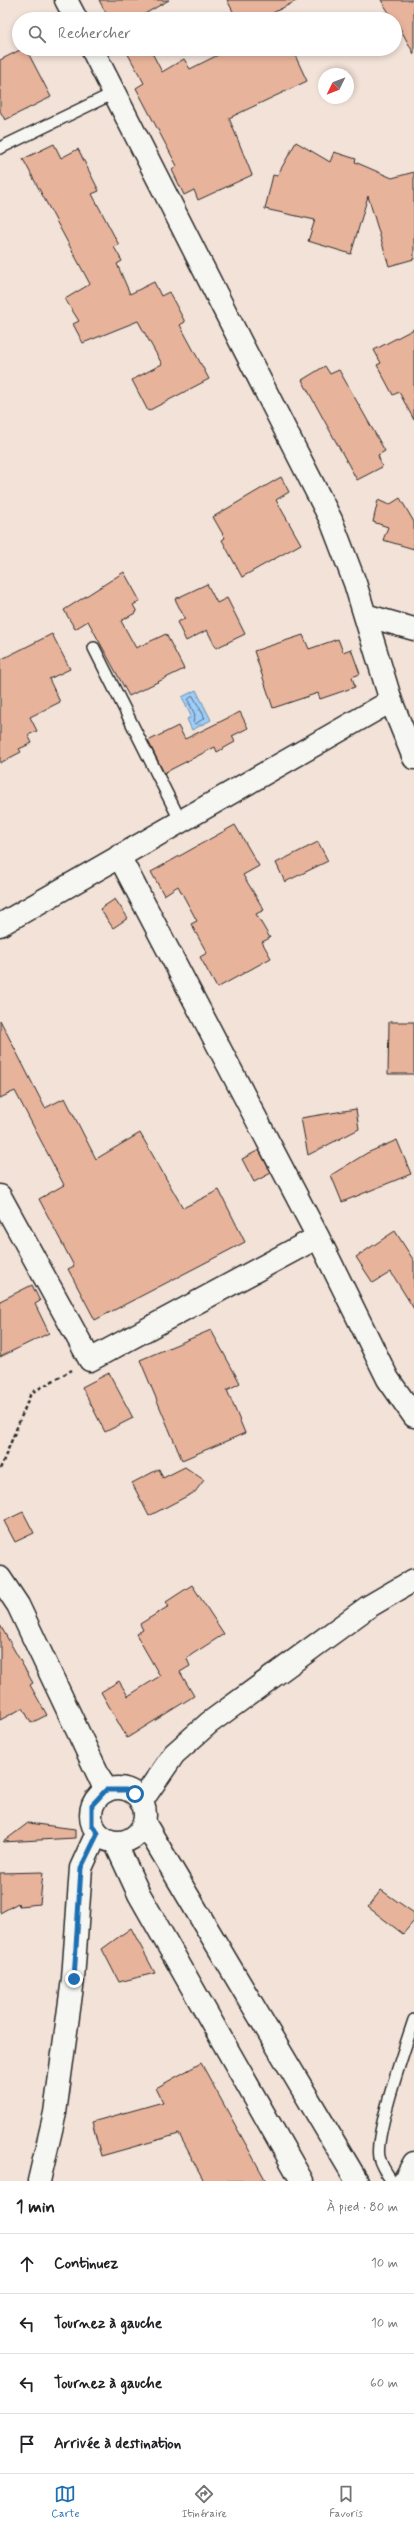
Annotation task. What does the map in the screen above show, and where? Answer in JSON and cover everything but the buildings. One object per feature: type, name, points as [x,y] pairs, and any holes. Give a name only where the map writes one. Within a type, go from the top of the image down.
[{"type":"street","points":[[66,0],[72,12]]},
{"type":"street","points":[[96,56],[331,520],[365,615],[390,701],[414,758]]},
{"type":"street","points":[[365,615],[414,629]]},
{"type":"street","points":[[0,925],[390,701]]},
{"type":"street","points":[[119,856],[318,1237],[388,1379],[414,1416]]},
{"type":"street","points":[[0,1196],[90,1360],[318,1237]]},
{"type":"street","points":[[0,1578],[18,1605],[106,1790]]},
{"type":"street","points":[[106,1838],[124,1842],[133,1838],[143,1812],[174,1754],[208,1723],[368,1607],[414,1580]]},
{"type":"street","points":[[302,2181],[106,1838],[92,1825],[92,1805],[106,1790],[126,1790],[135,1794],[143,1812],[357,2181]]},
{"type":"street","points":[[39,2181],[55,2113],[74,1979],[81,1868],[106,1838]]},
{"type":"street","points":[[404,2181],[414,2163]]},
{"type":"lane","points":[[0,148],[114,93]]},
{"type":"lane","points":[[94,648],[181,822]]},
{"type":"lane","points":[[392,2181],[379,2155],[380,2143],[396,2073],[414,2020]]},
{"type":"path","points":[[0,1469],[31,1393],[90,1360]]},
{"type":"water","points":[[196,690],[211,720],[192,730],[187,719],[191,716],[182,697]]},
{"type":"route","points":[[74,1979],[81,1868],[98,1833],[92,1825],[92,1805],[106,1790],[116,1788],[135,1794]]}]
